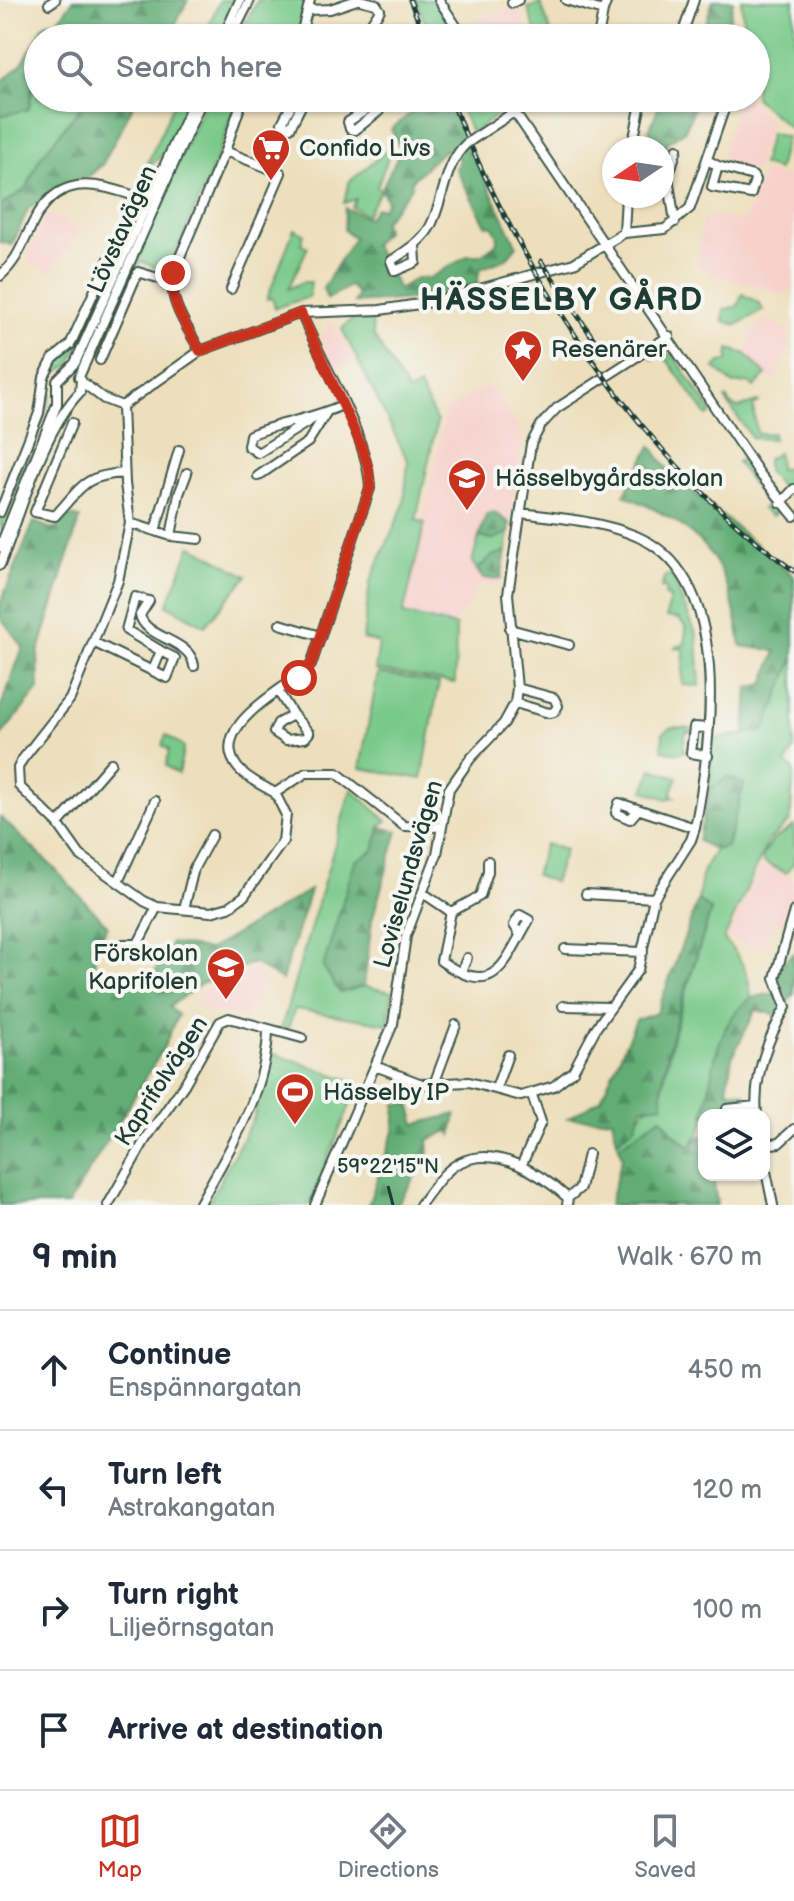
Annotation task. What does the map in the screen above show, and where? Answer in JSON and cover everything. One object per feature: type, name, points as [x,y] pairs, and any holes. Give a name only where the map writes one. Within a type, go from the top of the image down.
[{"type":"street","points":[[229,24],[240,0]]},
{"type":"street","points":[[238,24],[250,0]]},
{"type":"street","points":[[309,5],[330,9],[358,0],[376,4],[380,10],[373,24]]},
{"type":"street","points":[[439,0],[455,24]]},
{"type":"street","points":[[566,0],[603,11]]},
{"type":"street","points":[[601,24],[607,0]]},
{"type":"street","points":[[686,24],[694,0]]},
{"type":"street","name":"Lövstavägen","points":[[0,547],[61,382],[188,112]]},
{"type":"street","name":"Lövstavägen","points":[[0,565],[52,437],[74,397],[82,389],[80,379],[197,112]]},
{"type":"street","points":[[200,351],[176,306],[171,282],[238,112]]},
{"type":"street","points":[[288,112],[282,123],[290,128],[298,112]]},
{"type":"street","points":[[363,112],[348,122],[350,129],[355,130],[378,112]]},
{"type":"street","points":[[415,245],[429,228],[454,158],[466,144],[514,112],[781,503],[794,516]]},
{"type":"street","points":[[634,136],[639,112]]},
{"type":"street","points":[[122,406],[200,351],[301,313],[380,310],[432,302],[574,263],[624,233],[650,233],[675,222],[698,194],[724,112]]},
{"type":"street","points":[[675,222],[668,177],[677,149]]},
{"type":"street","points":[[225,151],[281,173],[231,289]]},
{"type":"street","points":[[709,161],[753,176],[755,180],[751,194],[712,187],[718,166]]},
{"type":"street","points":[[0,276],[17,259],[41,210],[61,192],[92,183],[137,197],[70,345],[53,359],[46,374],[39,391],[39,413],[0,512]]},
{"type":"street","points":[[624,233],[625,208]]},
{"type":"street","points":[[100,360],[138,272],[171,282]]},
{"type":"street","points":[[122,406],[124,473],[130,523],[118,581],[70,699],[18,768],[23,792],[58,824],[80,855],[157,907],[211,912],[229,907],[261,877],[283,841],[287,828],[286,815],[275,793],[238,768],[233,745],[243,717],[299,678],[311,665],[370,488],[369,470],[301,313]]},
{"type":"street","name":"Loviselundsvägen","points":[[315,1205],[393,1024],[399,962],[423,893],[442,827],[449,789],[470,759],[504,723],[515,703],[517,685],[508,594],[531,444],[541,425],[557,408],[669,336]]},
{"type":"street","points":[[46,374],[61,382],[74,397],[104,399],[122,406]]},
{"type":"street","points":[[61,382],[80,379],[104,399]]},
{"type":"street","points":[[323,414],[279,423],[250,435],[248,446],[258,453],[342,405]]},
{"type":"street","points":[[258,476],[308,442],[323,414]]},
{"type":"street","points":[[72,423],[35,512],[55,516],[85,481],[100,475],[124,473]]},
{"type":"street","points":[[155,531],[179,450]]},
{"type":"street","points":[[171,536],[179,494],[187,473]]},
{"type":"street","points":[[781,503],[794,489]]},
{"type":"street","points":[[166,494],[179,494]]},
{"type":"street","points":[[375,1066],[422,1084],[469,1082],[507,1093],[532,1095],[554,1086],[573,1071],[610,1007],[635,976],[654,898],[691,840],[695,828],[708,756],[709,728],[704,627],[686,582],[674,565],[637,537],[582,522],[521,513]]},
{"type":"street","points":[[130,523],[171,536],[199,539]]},
{"type":"street","points":[[95,643],[167,678],[175,658],[126,630],[135,597],[149,601],[140,615],[143,623],[186,650],[194,666]]},
{"type":"street","points":[[280,624],[321,636]]},
{"type":"street","points":[[510,629],[569,645]]},
{"type":"street","points":[[153,670],[161,651]]},
{"type":"street","points":[[515,703],[549,713],[558,706],[554,698],[517,685]]},
{"type":"street","points":[[278,691],[293,715]]},
{"type":"street","points":[[708,756],[691,753],[694,727],[709,728]]},
{"type":"street","points":[[58,824],[111,763]]},
{"type":"street","points":[[275,793],[306,773],[337,773],[404,826],[442,827]]},
{"type":"street","points":[[118,882],[155,801]]},
{"type":"street","points":[[637,811],[695,828]]},
{"type":"street","points":[[184,909],[194,868],[212,835]]},
{"type":"street","points":[[488,861],[488,872],[480,896],[451,912],[441,961],[476,979],[491,977],[520,935]]},
{"type":"street","points":[[423,893],[451,912]]},
{"type":"street","points":[[586,894],[654,898]]},
{"type":"street","points":[[134,944],[157,907]]},
{"type":"street","points":[[786,1007],[775,978],[794,911]]},
{"type":"street","points":[[565,949],[643,952]]},
{"type":"street","points":[[461,972],[467,958]]},
{"type":"street","points":[[757,1109],[757,1082],[766,1048],[786,1007],[794,999]]},
{"type":"street","points":[[563,1006],[610,1007]]},
{"type":"street","name":"Kaprifolvägen","points":[[108,1205],[220,1022],[229,1018],[268,1030]]},
{"type":"street","points":[[434,1084],[456,1025]]},
{"type":"street","points":[[199,1205],[234,1146],[254,1096],[268,1030],[302,1038]]},
{"type":"street","points":[[496,1088],[508,1055]]},
{"type":"street","points":[[522,1164],[541,1122],[532,1095]]},
{"type":"street","points":[[770,1144],[779,1143],[794,1129]]},
{"type":"street","points":[[420,1205],[458,1163],[481,1159],[522,1164],[567,1201],[580,1188],[588,1154]]},
{"type":"street","points":[[768,1181],[773,1205]]},
{"type":"shaded area","points":[[520,6],[525,24],[478,24],[477,19]]},
{"type":"shaded area","points":[[736,112],[762,112],[770,120],[756,171],[727,164],[722,154]]},
{"type":"shaded area","points":[[794,163],[794,285],[790,292],[783,294],[713,275],[697,263],[702,222],[714,214],[737,221],[747,218],[762,171],[786,177]]},
{"type":"shaded area","points":[[47,213],[81,229],[50,272],[27,258]]},
{"type":"shaded area","points":[[766,318],[787,329],[791,345],[773,382],[746,354],[753,330]]},
{"type":"shaded area","points":[[326,320],[339,330],[354,360],[334,369],[318,335],[328,331]]},
{"type":"shaded area","name":"Hässelbygårdsskolan","points":[[491,387],[517,424],[523,440],[502,584],[477,585],[468,606],[452,627],[394,617],[429,492],[444,411],[480,389]]},
{"type":"shaded area","points":[[765,866],[794,879],[794,899],[784,925],[773,921],[767,937],[771,939],[769,945],[749,949],[727,937],[759,867]]},
{"type":"shaded area","name":"Förskolan Kaprifolen","points":[[254,969],[266,980],[244,1018],[197,1009],[199,993]]},
{"type":"green space","points":[[73,0],[188,0],[175,24],[45,24],[58,21]]},
{"type":"green space","points":[[220,0],[233,0],[224,24],[209,24]]},
{"type":"green space","points":[[258,0],[305,0],[301,24],[245,24]]},
{"type":"green space","points":[[416,0],[434,0],[449,24],[425,24]]},
{"type":"green space","points":[[713,0],[733,0],[729,24],[705,24]]},
{"type":"green space","points":[[741,0],[794,0],[794,132],[770,111],[770,24],[744,24]]},
{"type":"green space","points":[[541,4],[548,24],[533,24],[528,8]]},
{"type":"green space","points":[[24,61],[24,110],[0,116],[0,83]]},
{"type":"green space","points":[[24,110],[77,112],[40,158],[26,189],[0,206],[0,116]]},
{"type":"green space","points":[[77,112],[130,112],[102,165],[88,177],[61,188],[28,209],[12,245],[0,242],[0,206],[26,189],[40,158]]},
{"type":"green space","points":[[170,112],[184,112],[165,153],[148,167],[137,188]]},
{"type":"green space","points":[[201,112],[233,112],[215,163],[167,273],[141,261],[114,320],[112,308]]},
{"type":"green space","points":[[412,112],[453,112],[517,246],[506,259],[480,269],[477,284],[412,299],[354,303],[358,294],[350,286],[327,299],[323,288],[354,238],[344,230],[345,208],[368,218],[376,208],[383,208],[387,200],[381,190],[401,149],[391,129]],"holes":[[[444,150],[460,159],[456,169],[486,225],[493,226],[498,236],[496,244],[481,255],[469,255],[428,279],[416,278],[399,289],[373,245],[386,230],[383,222],[412,187],[412,180]]]},
{"type":"green space","points":[[462,112],[500,112],[472,134]]},
{"type":"green space","points":[[656,112],[693,112],[685,130],[674,138],[653,135],[649,130]]},
{"type":"green space","points":[[770,133],[786,137],[778,170],[762,165]]},
{"type":"green space","points":[[393,145],[377,187],[381,190],[366,215],[352,207],[356,199],[344,203],[349,182]]},
{"type":"green space","points":[[153,171],[157,175],[69,366],[57,372],[52,370],[53,363],[72,347]]},
{"type":"green space","points":[[294,229],[304,234],[301,244],[308,247],[288,289],[311,282],[309,297],[275,308],[272,298],[267,299]]},
{"type":"green space","points":[[742,294],[759,303],[763,310],[737,325],[723,321],[724,310],[738,306]]},
{"type":"green space","points":[[352,319],[372,319],[373,335],[408,392],[419,386],[437,422],[416,520],[425,523],[403,614],[456,626],[455,683],[375,670],[379,643],[363,639],[370,582],[404,504],[408,461],[342,329]]},
{"type":"green space","points":[[729,349],[746,354],[766,375],[754,387],[750,383],[733,384],[715,368],[720,362],[728,361]]},
{"type":"green space","points":[[663,350],[677,360],[712,413],[707,416],[662,353],[651,360]]},
{"type":"green space","points":[[48,383],[51,397],[2,530],[0,519],[43,409],[43,385]]},
{"type":"green space","points":[[725,399],[731,405],[738,408],[760,401],[753,406],[757,434],[773,433],[773,439],[752,438]]},
{"type":"green space","points":[[651,446],[670,472],[794,576],[794,658],[764,731],[745,734],[748,688],[764,684],[776,651],[741,646],[729,590],[708,551],[675,521],[624,495]]},
{"type":"green space","points":[[778,453],[779,469],[794,468],[794,483],[784,491],[767,471],[767,459]]},
{"type":"green space","points":[[742,459],[780,509],[772,516],[762,509],[766,504],[737,462]]},
{"type":"green space","points":[[494,512],[510,523],[509,533],[493,539],[479,537],[486,515]]},
{"type":"green space","points":[[69,516],[80,518],[38,654],[39,689],[0,737],[0,709],[23,647],[0,617],[0,604],[34,522],[54,530]]},
{"type":"green space","points":[[509,533],[506,551],[492,556],[477,570],[472,562],[479,537],[493,539]]},
{"type":"green space","points":[[191,545],[247,576],[205,626],[167,605]]},
{"type":"green space","points":[[506,551],[501,578],[483,579],[477,570],[492,556]]},
{"type":"green space","points":[[671,575],[697,636],[700,686],[682,685],[684,649],[674,648],[685,644],[686,627],[679,619],[666,617],[670,597],[665,596],[666,589],[661,588],[665,576]]},
{"type":"green space","points":[[794,658],[794,749],[786,763],[794,770],[790,821],[768,841],[724,939],[743,966],[751,998],[731,1023],[720,1044],[707,1109],[698,1109],[698,1135],[689,1146],[673,1133],[661,1117],[619,1146],[617,1140],[661,1094],[674,1032],[711,910],[698,900],[703,870],[715,850],[727,847],[744,784],[728,778],[710,789],[713,739],[764,731]]},
{"type":"green space","points":[[378,673],[439,683],[422,779],[360,768]]},
{"type":"green space","points":[[672,727],[691,728],[691,732],[686,732],[683,748],[687,751],[662,750],[663,733]]},
{"type":"green space","points":[[166,735],[184,747],[178,774],[166,766],[169,750],[162,745]]},
{"type":"green space","points":[[652,769],[677,777],[671,795],[675,797],[667,799],[644,791]]},
{"type":"green space","points":[[728,777],[744,784],[726,847],[715,850],[698,841],[710,789]]},
{"type":"green space","points":[[351,789],[387,821],[380,827],[340,993],[364,986],[392,992],[388,1024],[295,1009],[287,1031],[281,1029]]},
{"type":"green space","points":[[0,817],[54,868],[108,926],[94,947],[95,969],[126,984],[151,979],[171,943],[209,950],[310,890],[282,980],[253,963],[201,984],[169,1007],[178,1015],[163,1049],[68,1205],[0,1205]]},
{"type":"green space","points":[[794,826],[794,863],[786,873],[763,862],[762,857],[772,841]]},
{"type":"green space","points":[[380,827],[398,831],[372,920],[364,986],[340,993],[323,967],[355,861],[374,850]]},
{"type":"green space","points":[[545,844],[565,850],[554,882],[535,875]]},
{"type":"green space","points":[[698,900],[711,910],[665,1065],[663,1105],[642,1108],[634,1128],[617,1140],[612,1119],[568,1118],[601,1099],[636,1020],[657,1013]]},
{"type":"green space","points":[[794,953],[794,994],[776,1015],[756,1010],[732,1057],[727,1090],[745,1093],[738,1105],[705,1109],[717,1052],[729,1022],[750,999],[775,993],[781,964]]},
{"type":"green space","name":"Hässelby IP","points":[[272,1053],[359,1083],[309,1205],[207,1205],[254,1117]]},
{"type":"green space","points":[[396,1104],[410,1104],[416,1124],[456,1114],[452,1135],[449,1131],[428,1140],[429,1154],[397,1205],[368,1205],[394,1131]]},
{"type":"green space","points":[[661,1117],[673,1133],[689,1146],[698,1138],[698,1181],[714,1181],[717,1205],[609,1205],[622,1158],[619,1146]]},
{"type":"railway","points":[[410,0],[419,24]]},
{"type":"railway","points":[[456,112],[512,230],[591,358],[636,418],[685,474],[738,525],[794,571]]},
{"type":"railway","points":[[541,261],[597,344]]},
{"type":"place","name":"Confido Livs","points":[[271,182]]},
{"type":"place","name":"Resenärer","points":[[523,383]]},
{"type":"place","name":"Hässelbygårdsskolan","points":[[467,512]]},
{"type":"place","name":"Förskolan Kaprifolen","points":[[226,1001]]},
{"type":"place","name":"Hässelby IP","points":[[295,1126]]},
{"type":"district","name":"HÄSSELBY GÅRD","points":[[562,299]]},
{"type":"route","points":[[173,273],[171,291],[176,306],[200,351],[301,313],[361,445],[369,470],[370,488],[366,507],[350,555],[311,665],[299,678]]}]
